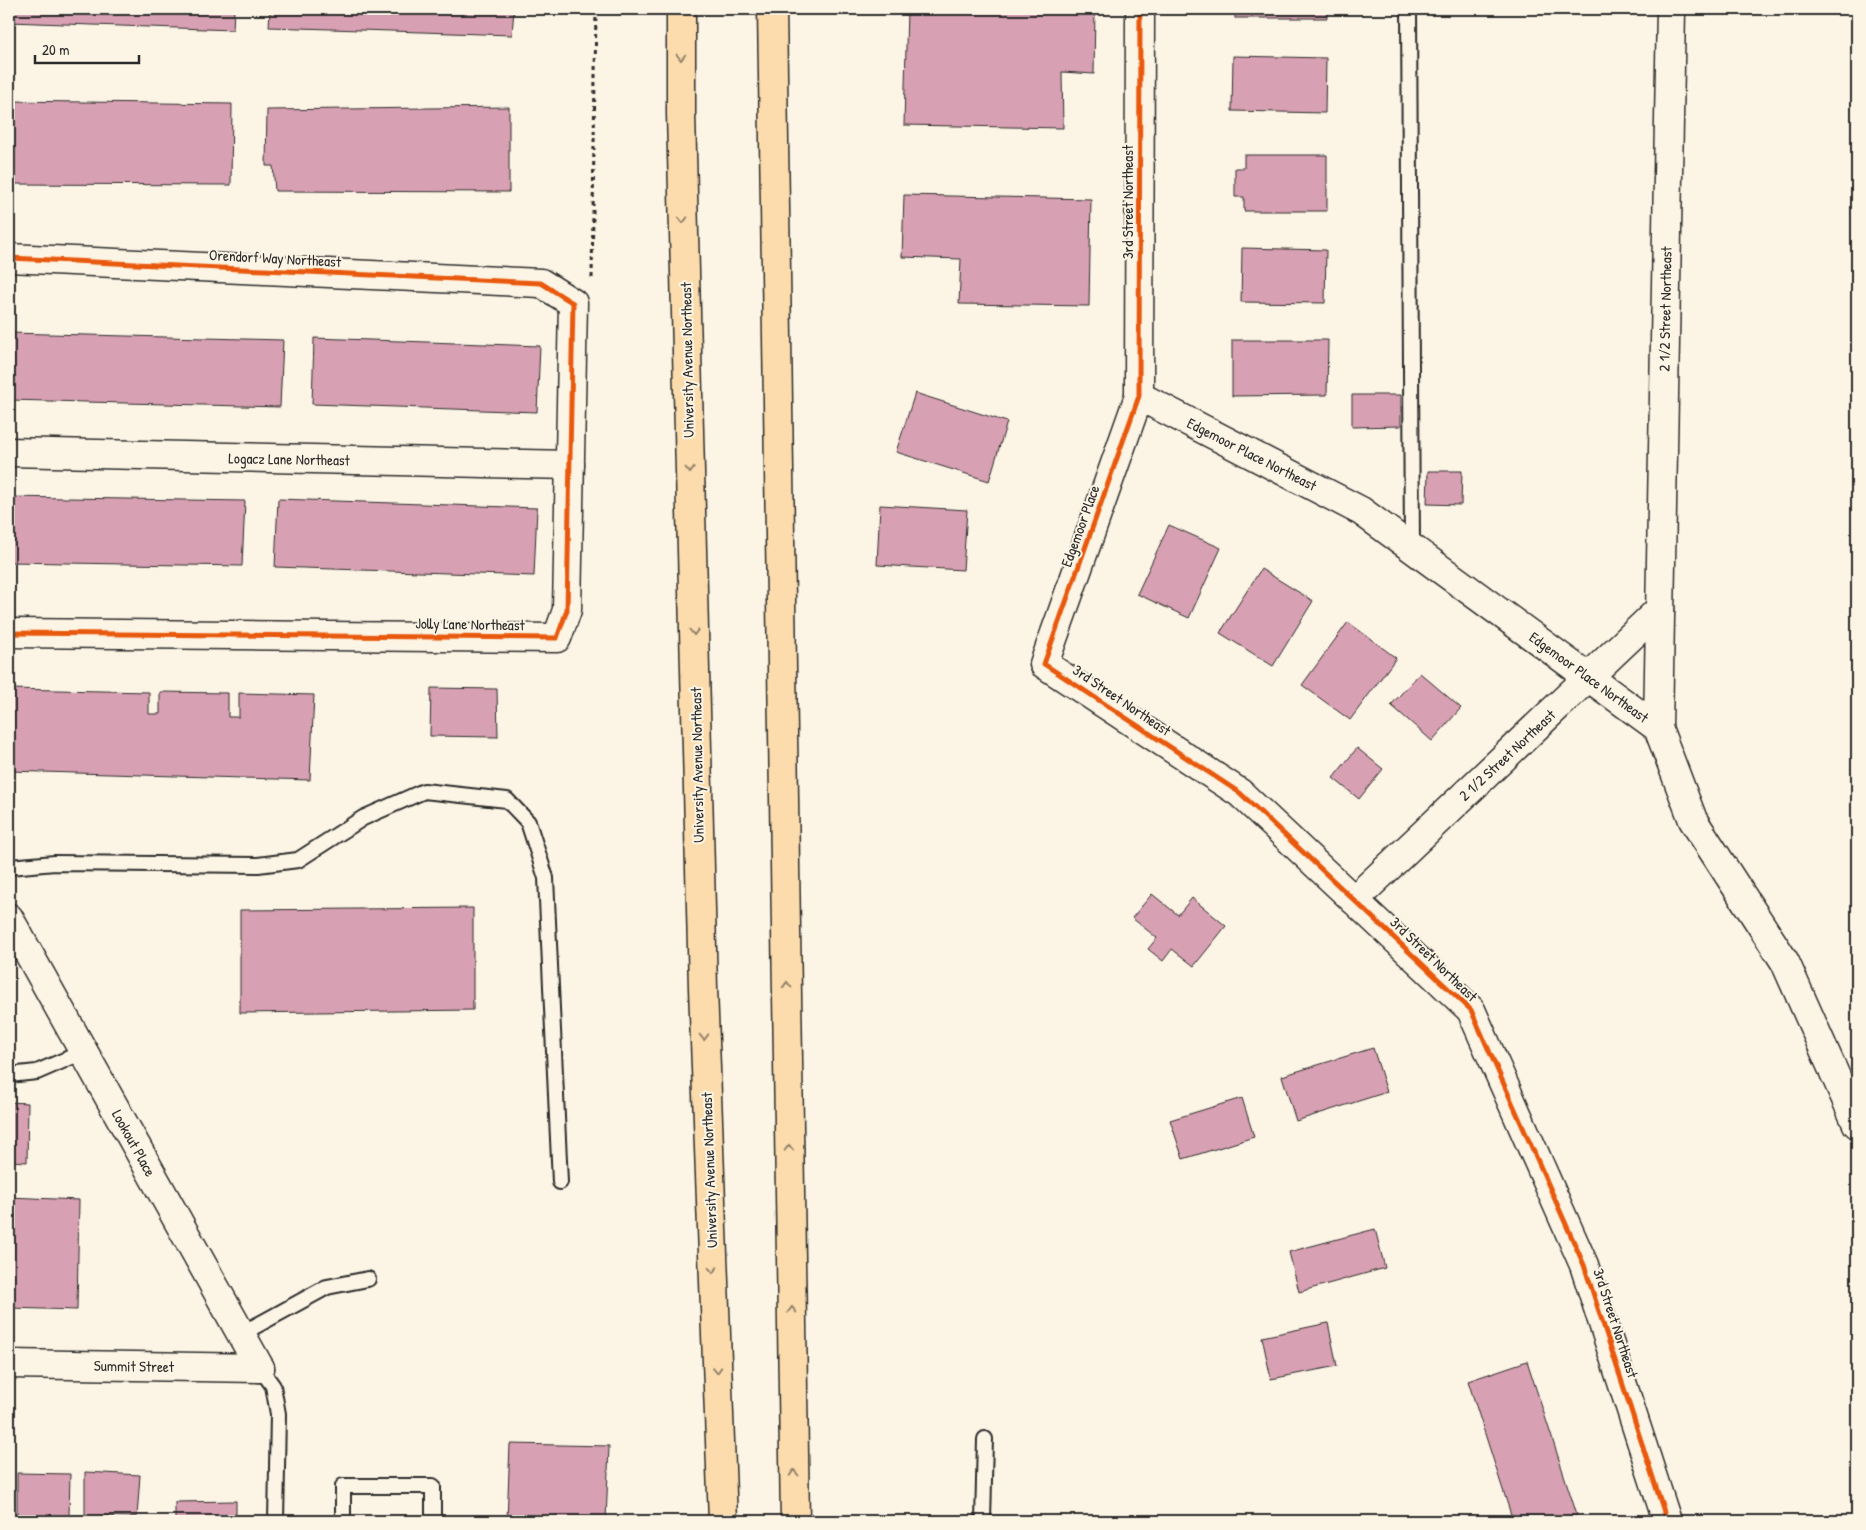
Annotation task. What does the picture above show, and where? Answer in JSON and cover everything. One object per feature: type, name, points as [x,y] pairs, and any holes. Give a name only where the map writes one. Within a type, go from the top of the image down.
[{"type":"main road","name":"University Avenue Northeast","points":[[681,9],[681,113],[703,988],[723,1521]]},
{"type":"main road","points":[[772,9],[795,1521]]},
{"type":"street","name":"3rd Street Northeast","points":[[1140,9],[1140,396]]},
{"type":"street","name":"2 1/2 Street Northeast","points":[[1658,728],[1670,9]]},
{"type":"street","name":"Orendorf Way Northeast","points":[[9,258],[541,283],[572,303]]},
{"type":"street","name":"Jolly Lane Northeast","points":[[9,633],[557,638],[567,610],[572,303]]},
{"type":"street","name":"Edgemoor Place Northeast","points":[[1140,396],[1361,511],[1658,728],[1693,820],[1785,962],[1857,1124]]},
{"type":"street","name":"Edgemoor Place","points":[[1044,664],[1140,396]]},
{"type":"street","name":"Logacz Lane Northeast","points":[[9,452],[570,465]]},
{"type":"street","name":"2 1/2 Street Northeast","points":[[1354,900],[1589,678],[1660,608]]},
{"type":"street","name":"3rd Street Northeast","points":[[1044,664],[1240,794],[1471,1010],[1584,1265],[1667,1521]]},
{"type":"street","name":"Lookout Place","points":[[9,918],[260,1368]]},
{"type":"street","name":"Summit Street","points":[[9,1364],[260,1368]]},
{"type":"lane","points":[[1408,9],[1412,548]]},
{"type":"lane","points":[[9,867],[55,863],[258,865],[298,860],[362,818],[424,791],[507,800],[528,822],[546,878],[560,1182]]},
{"type":"lane","points":[[9,1075],[37,1072],[83,1052]]},
{"type":"lane","points":[[241,1334],[326,1287],[368,1279]]},
{"type":"lane","points":[[260,1368],[273,1386],[278,1414],[276,1521]]},
{"type":"lane","points":[[983,1521],[985,1439]]},
{"type":"lane","points":[[343,1521],[343,1486],[433,1486],[433,1521]]},
{"type":"path","points":[[572,303],[592,286],[596,9]]},
{"type":"building","points":[[9,9],[234,9],[233,30],[9,22]]},
{"type":"building","points":[[270,9],[514,9],[512,35],[269,27]]},
{"type":"building","points":[[907,9],[1095,9],[1094,74],[1062,72],[1063,128],[904,125]]},
{"type":"building","points":[[1235,9],[1327,9],[1327,18],[1235,18]]},
{"type":"building","points":[[1233,56],[1326,58],[1325,113],[1232,111]]},
{"type":"building","points":[[9,101],[232,104],[231,185],[9,184]]},
{"type":"building","points":[[509,107],[509,192],[275,191],[273,166],[266,166],[267,110]]},
{"type":"building","points":[[1244,155],[1327,155],[1327,211],[1244,211],[1244,197],[1235,197],[1235,168],[1244,168]]},
{"type":"building","points":[[904,195],[1091,199],[1089,306],[959,304],[961,259],[902,257]]},
{"type":"building","points":[[1242,248],[1326,250],[1325,303],[1241,302]]},
{"type":"building","points":[[9,333],[283,340],[280,407],[9,400]]},
{"type":"building","points":[[314,338],[540,346],[537,412],[312,404]]},
{"type":"building","points":[[1232,340],[1328,340],[1327,395],[1232,396]]},
{"type":"building","points":[[915,393],[1007,422],[989,481],[896,452]]},
{"type":"building","points":[[1352,395],[1401,395],[1401,426],[1352,427]]},
{"type":"building","points":[[1428,471],[1462,471],[1461,505],[1427,504]]},
{"type":"building","points":[[9,497],[245,501],[242,566],[9,562]]},
{"type":"building","points":[[278,499],[537,508],[534,576],[275,567]]},
{"type":"building","points":[[880,505],[967,510],[963,570],[877,565]]},
{"type":"building","points":[[1169,525],[1221,548],[1189,618],[1137,594]]},
{"type":"building","points":[[1261,569],[1313,601],[1273,666],[1220,633]]},
{"type":"building","points":[[1348,622],[1396,658],[1350,720],[1302,685]]},
{"type":"building","points":[[1420,673],[1461,708],[1432,741],[1391,705]]},
{"type":"building","points":[[431,688],[497,689],[498,737],[430,736]]},
{"type":"building","points":[[9,689],[149,692],[149,714],[160,714],[160,692],[228,693],[228,717],[239,717],[239,693],[314,695],[310,780],[9,771]]},
{"type":"building","points":[[1357,748],[1383,769],[1359,799],[1333,778]]},
{"type":"building","points":[[1152,894],[1178,915],[1192,898],[1226,926],[1194,966],[1172,949],[1163,961],[1148,949],[1157,938],[1132,918]]},
{"type":"building","points":[[473,908],[473,1010],[240,1013],[240,910]]},
{"type":"building","points":[[1373,1048],[1387,1092],[1296,1121],[1282,1076]]},
{"type":"building","points":[[1242,1098],[1254,1137],[1183,1159],[1170,1120]]},
{"type":"building","points":[[9,1102],[28,1103],[27,1162],[9,1161]]},
{"type":"building","points":[[9,1197],[79,1200],[77,1310],[9,1308]]},
{"type":"building","points":[[1375,1229],[1385,1268],[1299,1292],[1289,1252]]},
{"type":"building","points":[[1328,1323],[1337,1366],[1271,1379],[1262,1337]]},
{"type":"building","points":[[1527,1361],[1577,1515],[1557,1521],[1513,1521],[1468,1381]]},
{"type":"building","points":[[510,1444],[609,1446],[606,1521],[507,1521]]},
{"type":"building","points":[[85,1472],[140,1475],[137,1517],[85,1516]]},
{"type":"building","points":[[17,1473],[70,1474],[69,1516],[17,1515]]},
{"type":"building","points":[[236,1501],[236,1521],[175,1521],[175,1502]]},
{"type":"cycle path","points":[[1140,9],[1139,396],[1044,664],[1240,793],[1471,1010],[1584,1265],[1667,1521]]},
{"type":"cycle path","points":[[9,258],[541,283],[573,303],[567,610],[557,638],[9,633]]}]
